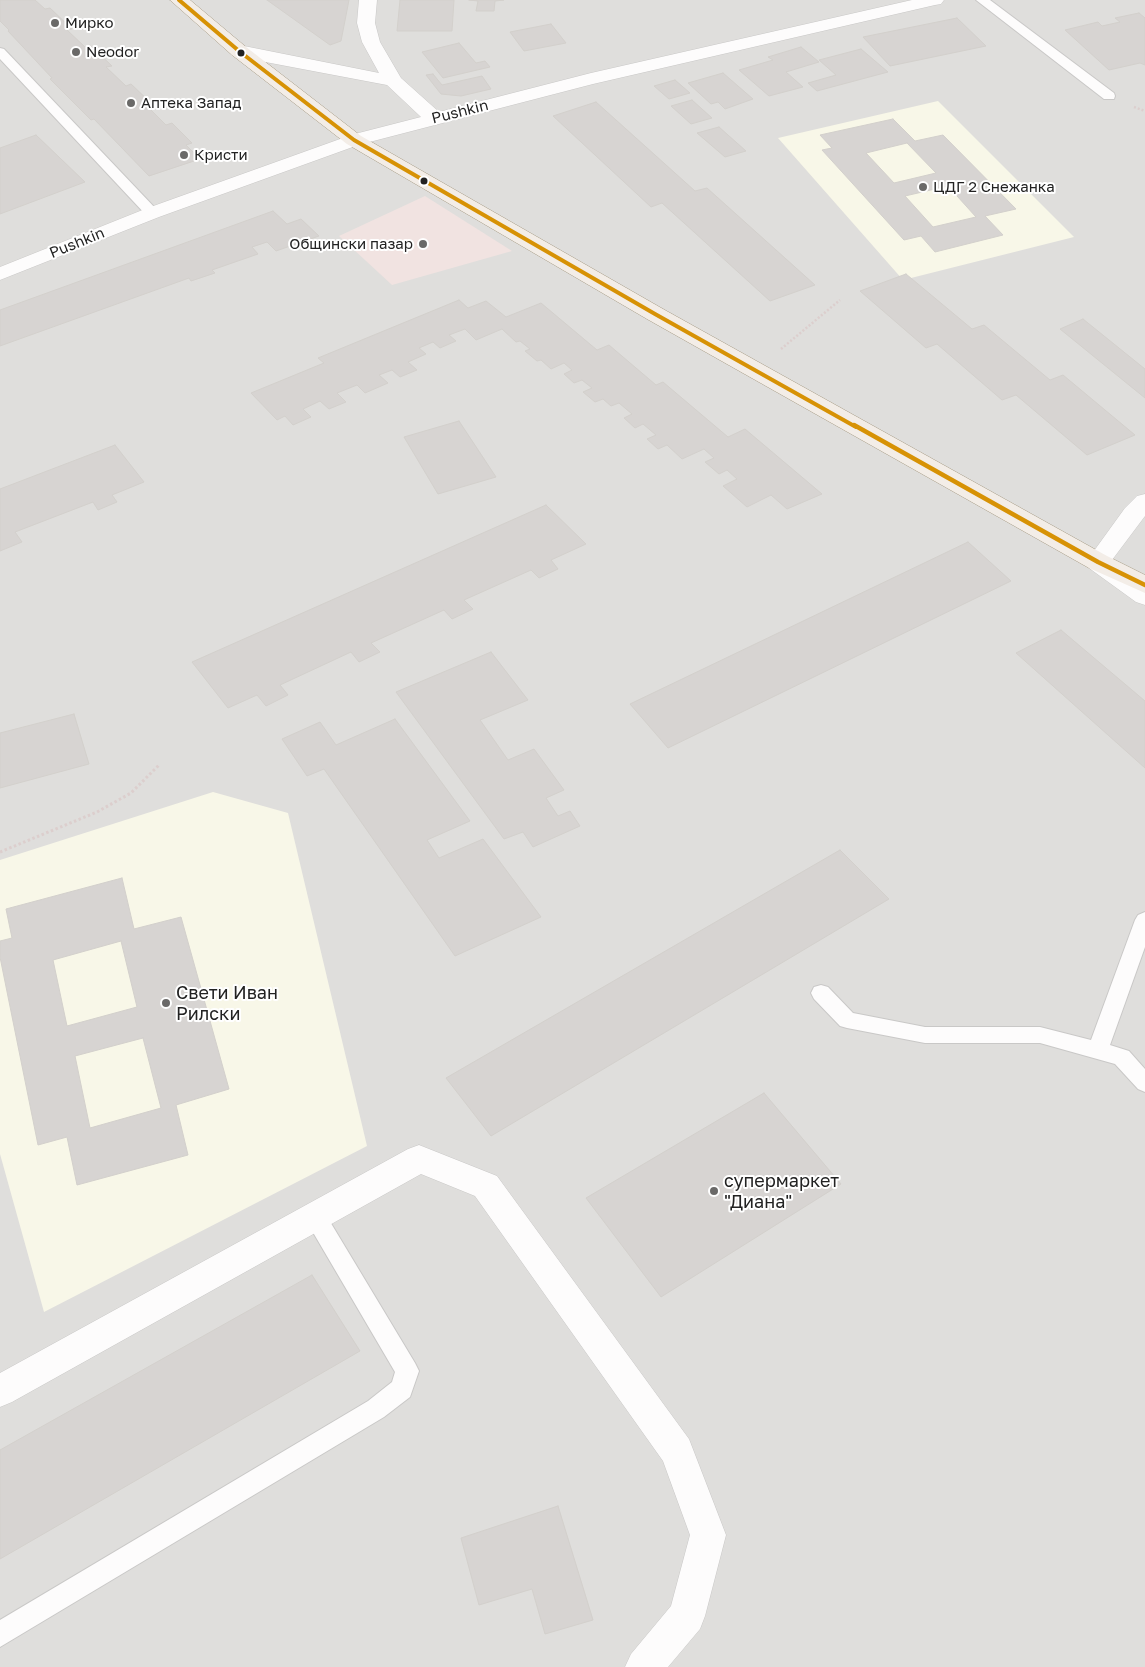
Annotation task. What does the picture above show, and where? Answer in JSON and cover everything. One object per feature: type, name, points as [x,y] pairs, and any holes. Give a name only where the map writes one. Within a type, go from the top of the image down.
[{"type":"main road","points":[[179,0],[239,51],[354,140],[655,314],[1098,562],[1145,585]]},
{"type":"street","points":[[368,0],[366,23],[371,42],[393,80],[434,118]]},
{"type":"street","points":[[844,0],[863,17]]},
{"type":"street","name":"Pushkin","points":[[0,274],[152,213],[354,140],[592,79],[935,0]]},
{"type":"street","points":[[239,51],[393,80]]},
{"type":"street","points":[[1145,502],[1133,514],[1098,562],[1145,596]]},
{"type":"street","points":[[0,1390],[419,1159],[486,1186],[677,1451],[708,1535],[687,1616],[644,1667]]},
{"type":"lane","points":[[982,0],[1109,96]]},
{"type":"lane","points":[[0,52],[152,213]]},
{"type":"lane","points":[[1098,1050],[1145,920]]},
{"type":"lane","points":[[821,993],[847,1020],[926,1035],[1040,1035],[1098,1050],[1122,1057],[1145,1083]]},
{"type":"lane","points":[[0,1634],[376,1409],[402,1389],[407,1371],[314,1217]]},
{"type":"path","points":[[756,369],[840,300]]},
{"type":"path","points":[[0,852],[97,812],[131,794],[159,765]]},
{"type":"shaded area","points":[[0,0],[1145,0],[1145,1667],[0,1667]]},
{"type":"shaded area","name":"ЦДГ 2 Снежанка","points":[[938,101],[1074,237],[903,280],[778,138]]},
{"type":"shaded area","name":"Общински пазар","points":[[425,196],[512,251],[392,285],[339,236]]},
{"type":"shaded area","name":"Свети Иван Рилски","points":[[213,792],[288,813],[367,1146],[44,1312],[0,1154],[0,860]]},
{"type":"building","points":[[0,0],[35,0],[45,9],[50,8],[72,29],[67,30],[85,47],[90,45],[112,66],[106,67],[126,86],[131,84],[151,103],[145,104],[166,125],[172,123],[192,143],[186,145],[200,159],[149,176],[94,119],[91,120],[50,79],[52,78],[8,31],[0,21]]},
{"type":"building","points":[[267,0],[349,0],[341,41],[330,45]]},
{"type":"building","points":[[400,0],[454,0],[452,31],[397,31]]},
{"type":"building","points":[[469,0],[504,0],[495,1],[494,11],[476,11],[478,1]]},
{"type":"building","points":[[1139,13],[1145,18],[1145,65],[1140,63],[1109,70],[1065,30],[1098,22],[1102,26],[1120,22],[1115,18]]},
{"type":"building","points":[[957,18],[986,46],[890,66],[863,37]]},
{"type":"building","points":[[551,24],[566,43],[524,51],[510,32]]},
{"type":"building","points":[[459,43],[476,63],[485,61],[490,67],[443,78],[422,52]]},
{"type":"building","points":[[801,47],[819,62],[786,72],[803,87],[769,96],[739,70],[773,60],[768,57]]},
{"type":"building","points":[[861,49],[888,72],[817,91],[808,83],[836,75],[819,60]]},
{"type":"building","points":[[723,73],[753,99],[725,109],[718,102],[711,104],[688,83]]},
{"type":"building","points":[[433,74],[442,85],[482,76],[491,89],[461,96],[441,94],[426,75]]},
{"type":"building","points":[[675,80],[690,93],[669,99],[654,86]]},
{"type":"building","points":[[692,100],[712,118],[691,124],[671,106]]},
{"type":"building","points":[[596,102],[695,191],[707,188],[815,285],[770,301],[662,203],[651,207],[553,116]]},
{"type":"building","points":[[893,119],[915,141],[943,135],[1016,209],[985,216],[1003,235],[935,252],[921,236],[904,240],[822,150],[832,148],[820,135]],"holes":[[[907,143],[936,173],[894,183],[866,153]],[[948,186],[976,217],[933,227],[905,196]]]},
{"type":"building","points":[[719,127],[746,151],[725,157],[697,133]]},
{"type":"building","points":[[36,135],[85,182],[0,214],[0,148]]},
{"type":"building","points":[[273,211],[287,224],[301,219],[319,236],[276,251],[267,242],[252,247],[258,254],[212,270],[215,273],[191,281],[189,278],[0,346],[0,310]]},
{"type":"building","points":[[906,274],[972,329],[984,325],[1050,380],[1063,375],[1135,435],[1087,455],[1016,395],[1002,400],[937,344],[926,348],[860,291]]},
{"type":"building","points":[[459,300],[468,308],[486,301],[506,317],[541,303],[597,350],[609,345],[656,385],[663,382],[728,437],[745,429],[822,494],[787,509],[771,495],[747,507],[723,486],[737,479],[727,470],[719,474],[705,462],[714,458],[704,449],[682,459],[667,445],[658,449],[647,439],[656,435],[643,424],[635,428],[624,418],[632,414],[619,403],[611,406],[603,399],[595,402],[583,392],[592,388],[582,380],[574,383],[564,374],[572,370],[564,363],[551,369],[541,360],[537,361],[525,351],[530,349],[520,341],[516,342],[502,329],[476,340],[465,329],[449,335],[456,341],[440,348],[433,342],[419,348],[426,354],[408,362],[417,370],[400,377],[392,370],[379,375],[388,383],[365,393],[357,385],[337,393],[346,402],[329,409],[320,401],[303,409],[311,417],[293,425],[285,416],[277,420],[251,393],[324,363],[318,358]]},
{"type":"building","points":[[1083,319],[1145,369],[1145,398],[1060,329]]},
{"type":"building","points":[[459,421],[496,477],[438,494],[404,437]]},
{"type":"building","points":[[115,445],[144,482],[112,495],[117,502],[98,510],[93,502],[15,532],[22,542],[0,551],[0,489]]},
{"type":"building","points":[[546,505],[586,544],[551,560],[558,569],[539,578],[531,570],[464,600],[473,609],[452,619],[444,610],[371,643],[380,652],[359,662],[351,652],[280,685],[288,695],[266,706],[257,695],[228,708],[192,662]]},
{"type":"building","points":[[968,542],[1011,581],[668,748],[630,704]]},
{"type":"building","points":[[1061,630],[1145,701],[1145,768],[1016,653]]},
{"type":"building","points":[[491,652],[528,700],[480,720],[508,760],[534,749],[564,790],[546,798],[558,816],[570,811],[580,826],[533,847],[523,832],[504,839],[396,692]]},
{"type":"building","points":[[74,714],[89,764],[0,788],[0,733]]},
{"type":"building","points":[[395,719],[470,821],[427,840],[439,858],[483,839],[541,917],[455,956],[324,769],[307,776],[282,739],[320,722],[336,745]]},
{"type":"building","points":[[840,850],[889,899],[491,1136],[446,1078]]},
{"type":"building","points":[[122,878],[134,929],[181,917],[229,1089],[176,1105],[188,1155],[77,1185],[67,1137],[38,1145],[0,957],[0,941],[12,938],[6,909]],"holes":[[[121,941],[137,1007],[67,1026],[53,960]],[[143,1038],[161,1108],[90,1128],[75,1056]]]},
{"type":"building","name":"супермаркет \"Диана\"","points":[[764,1093],[841,1184],[661,1297],[586,1198]]},
{"type":"building","points":[[312,1275],[360,1351],[0,1559],[0,1450]]},
{"type":"building","points":[[558,1506],[593,1620],[545,1634],[532,1589],[479,1605],[461,1538]]},
{"type":"transit line","points":[[179,0],[239,51],[354,140],[655,314],[1098,562],[1145,585]]},
{"type":"place","name":"Мирко","points":[[55,23]]},
{"type":"place","name":"Neodor","points":[[76,52]]},
{"type":"place","name":"Аптека Запад","points":[[131,103]]},
{"type":"place","name":"Кристи","points":[[184,155]]},
{"type":"place","name":"ЦДГ 2 Снежанка","points":[[923,187]]},
{"type":"place","name":"Общински пазар","points":[[423,244]]},
{"type":"place","name":"Свети Иван Рилски","points":[[166,1003]]},
{"type":"place","name":"супермаркет \"Диана\"","points":[[714,1191]]}]
